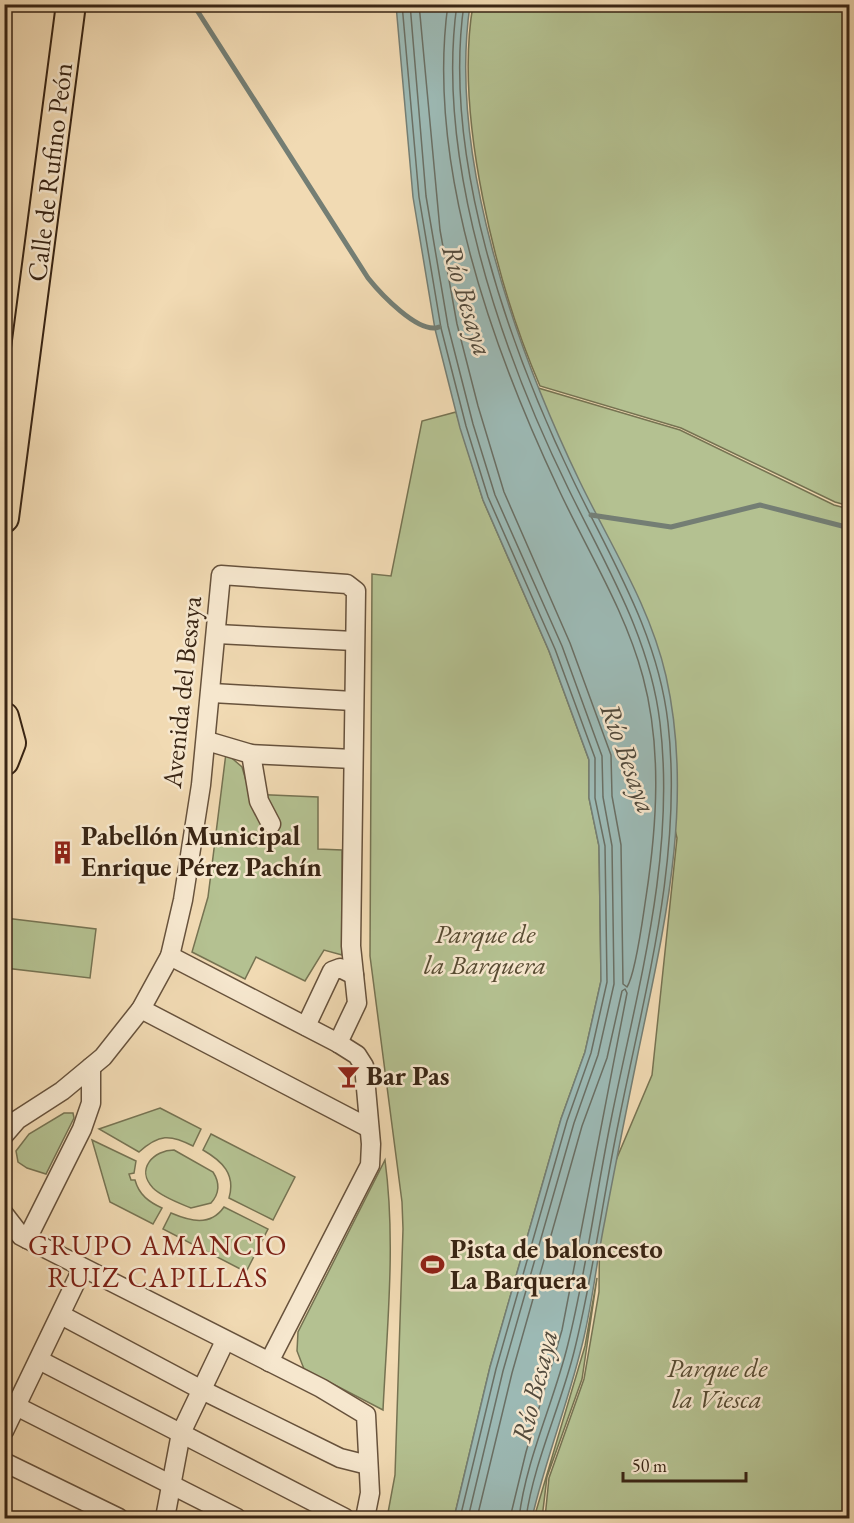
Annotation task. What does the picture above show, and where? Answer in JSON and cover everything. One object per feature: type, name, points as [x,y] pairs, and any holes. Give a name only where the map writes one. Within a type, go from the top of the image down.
[{"type":"main road","name":"Calle de Rufino Peón","points":[[4,396],[54,4]]},
{"type":"main road","name":"Calle de Rufino Peón","points":[[4,518],[71,4]]},
{"type":"main road","points":[[4,717],[9,726],[11,743],[4,761]]},
{"type":"street","name":"Avenida del Besaya","points":[[11,1121],[62,1091],[103,1057],[141,1008],[170,956],[183,900],[207,741],[221,575],[347,584],[356,591],[354,641]]},
{"type":"street","points":[[217,634],[354,641],[351,946],[357,1003],[338,1043]]},
{"type":"street","points":[[212,693],[353,701]]},
{"type":"street","points":[[207,741],[251,754],[353,759]]},
{"type":"street","points":[[251,754],[259,801],[271,824]]},
{"type":"street","points":[[170,956],[338,1043],[357,1055],[364,1066],[370,1165],[269,1362]]},
{"type":"street","points":[[306,1026],[332,971],[339,968],[354,975]]},
{"type":"street","points":[[141,1008],[369,1128]]},
{"type":"street","points":[[17,1236],[82,1129],[91,1103],[91,1067]]},
{"type":"street","points":[[4,1135],[11,1121]]},
{"type":"street","points":[[4,1214],[17,1236],[321,1388],[366,1415],[370,1493],[366,1518]]},
{"type":"street","points":[[4,1431],[82,1269]]},
{"type":"street","points":[[61,1315],[200,1389],[340,1458],[368,1465]]},
{"type":"street","points":[[165,1518],[181,1433],[200,1389],[225,1341]]},
{"type":"street","points":[[39,1360],[345,1518]]},
{"type":"street","points":[[16,1406],[237,1518]]},
{"type":"street","points":[[4,1462],[95,1513],[119,1518]]},
{"type":"green space","points":[[473,5],[849,5],[849,506],[835,502],[681,428],[540,386],[508,299],[494,250],[474,147],[469,97],[469,49]]},
{"type":"green space","name":"Parque de la Viesca","points":[[518,382],[680,430],[834,505],[849,509],[849,1518],[545,1518],[549,1478],[584,1379],[599,1292],[600,1198],[652,1075],[677,838],[656,751]]},
{"type":"green space","name":"Parque de la Barquera","points":[[456,412],[483,500],[549,651],[589,760],[589,798],[599,846],[601,981],[585,1052],[561,1119],[490,1367],[454,1518],[387,1518],[395,1475],[403,1229],[402,1202],[370,956],[372,574],[391,576],[422,421]]},
{"type":"green space","points":[[226,753],[242,767],[250,794],[318,797],[318,849],[342,850],[342,955],[324,950],[305,981],[256,957],[245,979],[192,952],[208,897]]},
{"type":"green space","points":[[5,918],[96,929],[90,978],[5,968]]},
{"type":"green space","points":[[160,1108],[201,1129],[193,1146],[178,1139],[165,1138],[153,1142],[139,1152],[99,1129]]},
{"type":"green space","points":[[64,1113],[73,1113],[74,1118],[46,1174],[27,1168],[18,1162],[16,1151],[29,1134]]},
{"type":"green space","points":[[211,1134],[295,1177],[273,1220],[229,1198],[231,1182],[226,1169],[203,1150]]},
{"type":"green space","points":[[92,1140],[136,1161],[134,1173],[129,1174],[131,1180],[135,1180],[145,1197],[162,1208],[153,1224],[110,1202]]},
{"type":"green space","points":[[174,1150],[213,1172],[218,1188],[211,1203],[191,1208],[161,1194],[148,1181],[146,1168],[149,1162],[160,1153]]},
{"type":"green space","points":[[385,1160],[390,1253],[383,1410],[304,1369],[297,1351],[298,1332]]},
{"type":"green space","points":[[224,1207],[268,1229],[246,1272],[163,1229],[171,1213],[192,1220],[206,1220],[212,1218]]},
{"type":"green space","points":[[597,1278],[582,1379],[547,1477],[542,1518],[534,1518],[585,1346]]},
{"type":"water","name":"Río Besaya","points":[[396,5],[470,5],[466,63],[469,124],[478,187],[492,249],[532,372],[580,482],[629,577],[650,625],[666,676],[674,724],[677,772],[676,820],[672,868],[657,963],[602,1235],[584,1337],[532,1518],[454,1518],[490,1367],[561,1119],[585,1052],[601,981],[599,846],[589,798],[589,760],[549,651],[483,500],[460,428],[435,329],[413,197]]},
{"type":"waterway","points":[[193,4],[368,278],[390,302],[411,319],[431,328],[439,327]]},
{"type":"waterway","points":[[591,515],[671,527],[760,505],[850,528]]},
{"type":"place","name":"Pabellón Municipal Enrique Pérez Pachín","points":[[63,852]]},
{"type":"place","name":"Bar Pas","points":[[348,1076]]},
{"type":"place","name":"Pista de baloncesto La Barquera","points":[[432,1265]]},
{"type":"district","name":"GRUPO AMANCIO RUIZ CAPILLAS","points":[[158,1261]]}]
